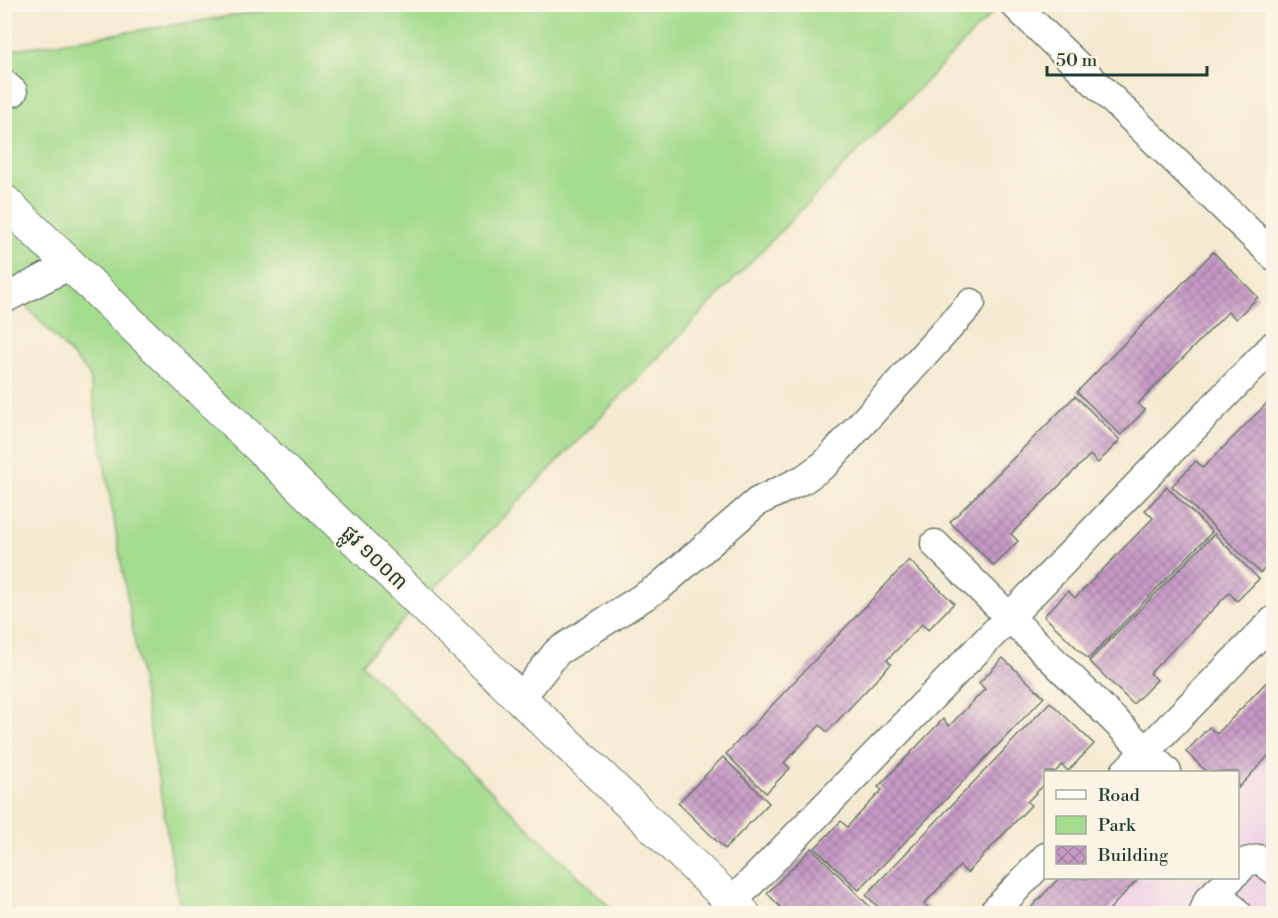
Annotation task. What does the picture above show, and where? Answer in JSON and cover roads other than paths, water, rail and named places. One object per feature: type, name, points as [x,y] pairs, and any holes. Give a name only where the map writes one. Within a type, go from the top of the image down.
[{"type":"main road","name":"ផ្លូវ ១០០៣","points":[[8,211],[70,265],[738,908]]},
{"type":"street","points":[[1014,4],[1274,256]]},
{"type":"street","points":[[4,300],[70,265]]},
{"type":"street","points":[[520,699],[557,652],[659,587],[757,502],[804,478],[825,464],[971,303]]},
{"type":"street","points":[[738,908],[1008,616],[1274,345]]},
{"type":"street","points":[[935,544],[1166,771]]},
{"type":"street","points":[[1126,771],[1274,620]]},
{"type":"street","points":[[992,914],[1044,859]]},
{"type":"street","points":[[1239,870],[1246,862],[1259,859],[1274,870]]},
{"type":"street","points":[[1217,894],[1238,914]]}]
